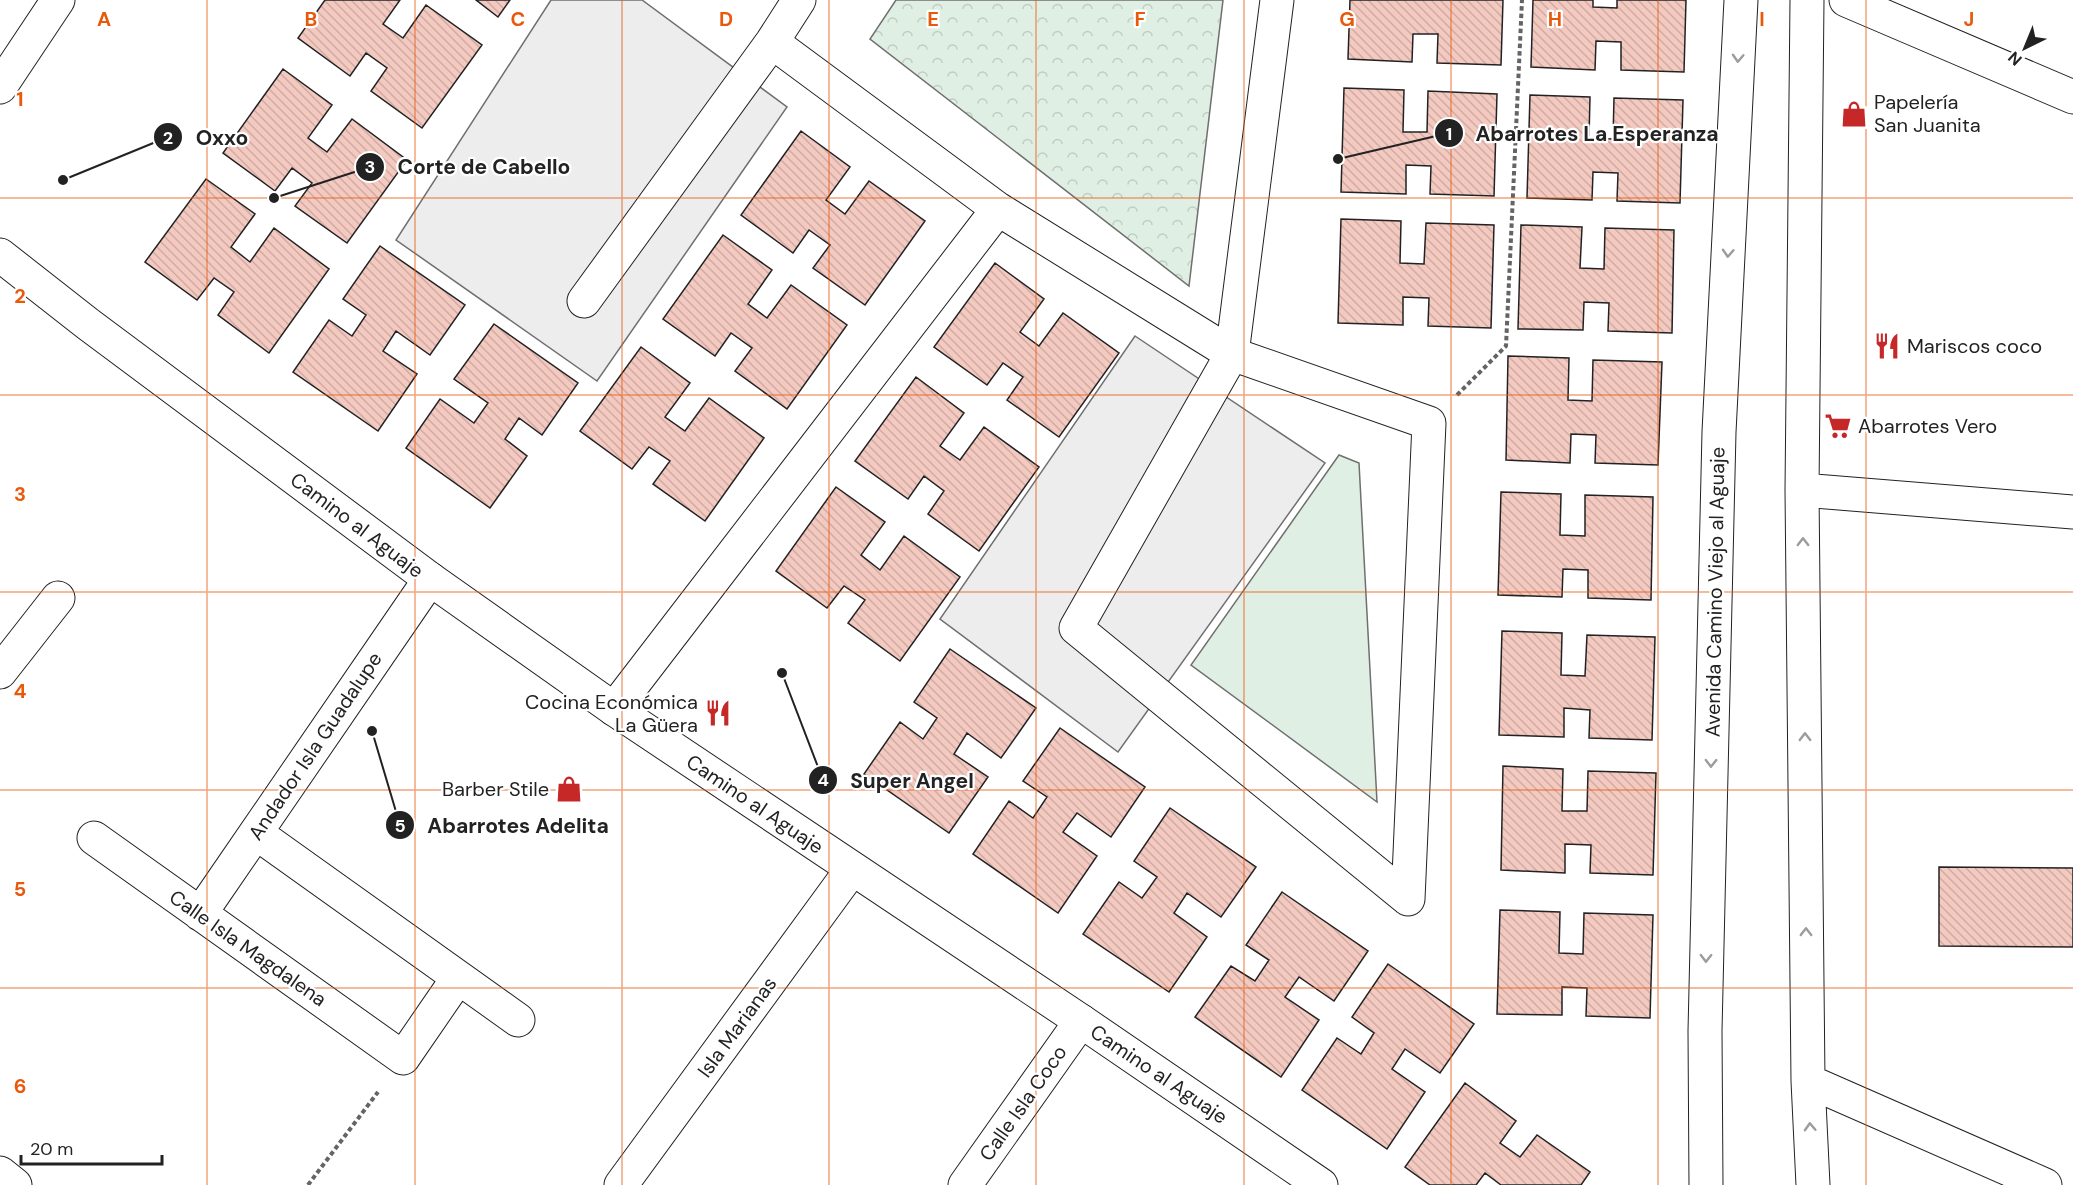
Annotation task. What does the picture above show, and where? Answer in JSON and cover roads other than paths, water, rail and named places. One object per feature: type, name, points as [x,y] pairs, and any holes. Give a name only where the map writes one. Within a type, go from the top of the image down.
[{"type":"street","points":[[0,87],[58,0]]},
{"type":"street","points":[[584,301],[772,42],[799,0]]},
{"type":"street","points":[[772,42],[998,209],[1232,354],[1429,423],[1408,899],[1076,628],[1232,354],[1277,0]]},
{"type":"street","name":"Avenida Camino Viejo al Aguaje","points":[[1706,1185],[1705,1031],[1719,432],[1741,0]]},
{"type":"street","points":[[1807,0],[1802,490],[1808,1081],[1813,1185]]},
{"type":"street","points":[[1846,0],[2073,98]]},
{"type":"street","points":[[614,709],[998,209]]},
{"type":"street","name":"Camino al Aguaje","points":[[0,255],[430,579],[614,709],[1081,1021],[1309,1182]]},
{"type":"street","points":[[1802,490],[2073,512]]},
{"type":"street","name":"Andador Isla Guadalupe","points":[[200,914],[430,579]]},
{"type":"street","points":[[2,664],[58,598]]},
{"type":"street","points":[[256,833],[518,1020]]},
{"type":"street","name":"Calle Isla Magdalena","points":[[94,838],[403,1058],[458,978]]},
{"type":"street","name":"Isla Marianas","points":[[621,1185],[852,869]]},
{"type":"street","name":"Calle Isla Coco","points":[[964,1185],[1081,1021]]},
{"type":"street","points":[[1808,1081],[2044,1185]]},
{"type":"street","points":[[0,1173],[15,1185]]},
{"type":"place","name":"Papelería San Juanita","points":[[1854,114]]},
{"type":"place","name":"Abarrotes La Esperanza","points":[[1338,159]]},
{"type":"place","name":"Oxxo","points":[[63,180]]},
{"type":"place","name":"Corte de Cabello","points":[[274,198]]},
{"type":"place","name":"Mariscos coco","points":[[1887,346]]},
{"type":"place","name":"Abarrotes Vero","points":[[1838,426]]},
{"type":"place","name":"Super Angel","points":[[782,673]]},
{"type":"place","name":"Cocina Económica La Güera","points":[[718,713]]},
{"type":"place","name":"Abarrotes Adelita","points":[[372,731]]},
{"type":"place","name":"Barber Stile","points":[[569,789]]}]
